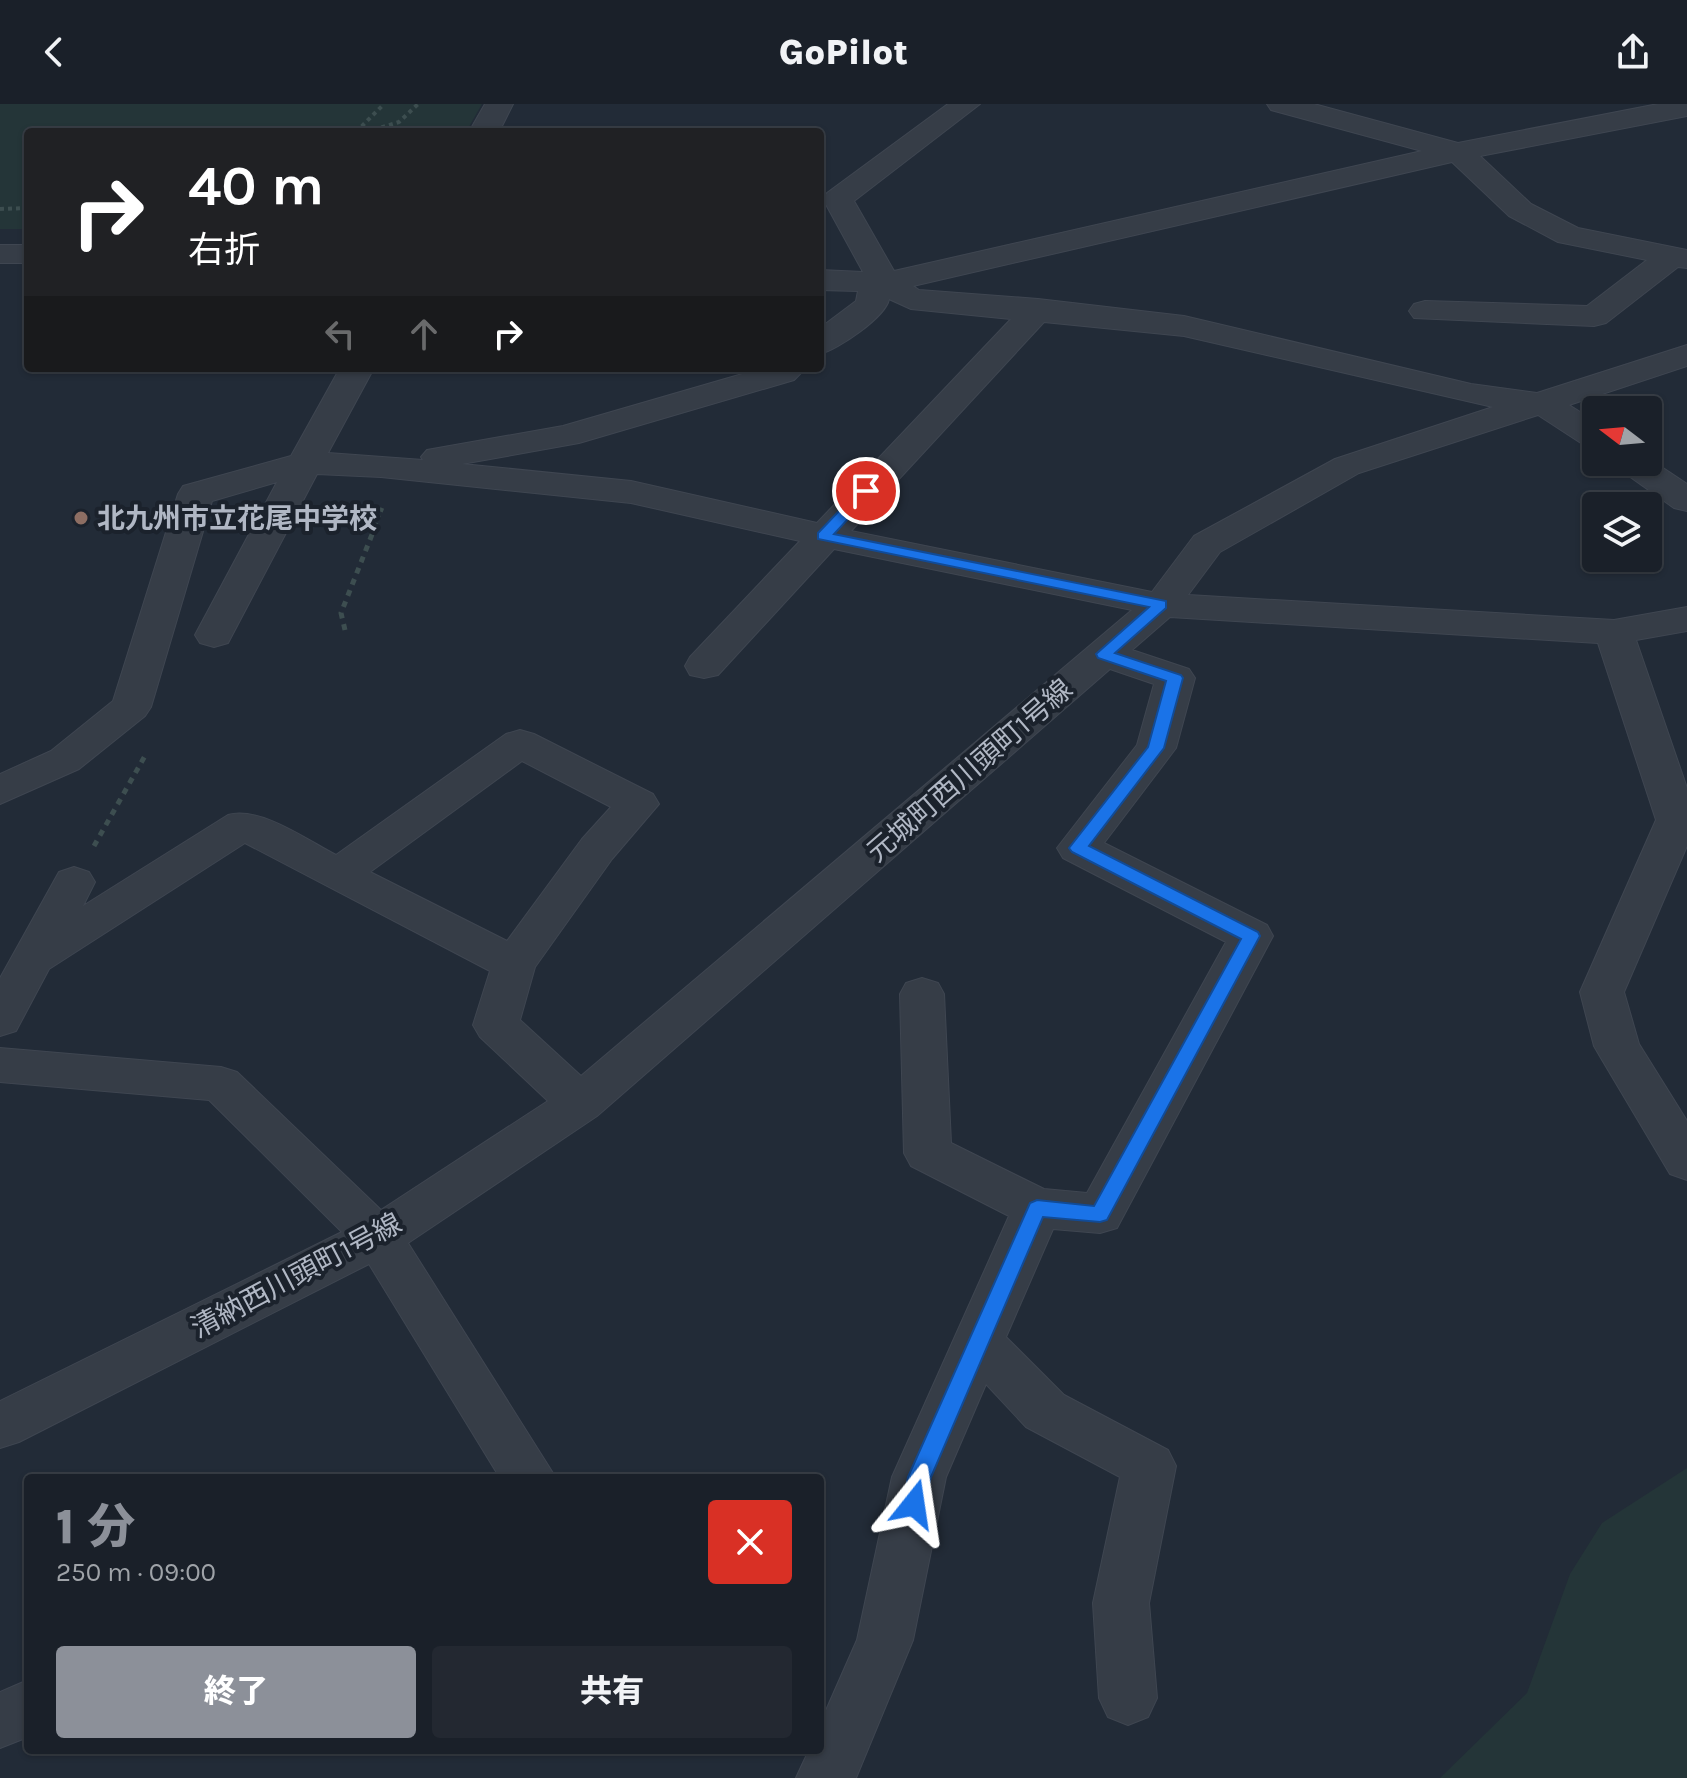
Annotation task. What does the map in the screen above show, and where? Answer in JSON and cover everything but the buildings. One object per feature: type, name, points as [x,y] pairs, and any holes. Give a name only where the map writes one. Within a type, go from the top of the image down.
[{"type":"street","points":[[486,128],[499,104]]},
{"type":"street","points":[[966,104],[838,199],[880,284],[911,299],[1038,309],[1184,326],[1471,394],[1545,404],[1582,429]]},
{"type":"street","points":[[1281,104],[1337,111],[1458,152],[1520,210],[1569,235],[1679,257]]},
{"type":"street","points":[[824,280],[880,284],[1458,152],[1687,107]]},
{"type":"street","points":[[0,254],[24,254]]},
{"type":"street","points":[[1425,311],[1594,316],[1679,257]]},
{"type":"street","points":[[824,341],[872,305],[880,284]]},
{"type":"street","points":[[704,666],[1038,309]]},
{"type":"street","name":"元城町西川頭町1号線","points":[[580,1103],[1161,605],[1207,544],[1347,466],[1545,404],[1687,355]]},
{"type":"street","points":[[214,635],[355,372]]},
{"type":"street","points":[[389,467],[567,436],[783,372]]},
{"type":"street","points":[[0,790],[65,760],[131,707],[196,494],[305,463],[389,467],[631,492],[824,536],[1161,605],[1614,632],[1687,619]]},
{"type":"street","points":[[1652,476],[1687,500]]},
{"type":"street","points":[[1614,632],[1677,820],[1602,992],[1617,1046],[1687,1161]]},
{"type":"street","points":[[922,994],[928,1153],[1037,1208],[1100,1214],[1251,936],[1078,848],[1156,748],[1175,678],[1104,654]]},
{"type":"street","points":[[340,873],[520,743],[638,804],[597,849],[514,964],[496,1025],[580,1103]]},
{"type":"street","points":[[33,958],[243,825],[514,964]]},
{"type":"street","points":[[0,1019],[74,882]]},
{"type":"street","points":[[0,1065],[221,1084],[378,1237],[514,1473]]},
{"type":"street","name":"清納西川頭町1号線","points":[[0,1426],[378,1237],[580,1103]]},
{"type":"street","points":[[826,1778],[885,1640],[919,1477],[1037,1208]]},
{"type":"street","points":[[978,1342],[1045,1411],[1149,1466],[1121,1603],[1128,1698]]},
{"type":"street","points":[[0,1721],[24,1709]]},
{"type":"path","points":[[360,128],[384,104]]},
{"type":"path","points":[[379,128],[399,122],[418,104]]},
{"type":"path","points":[[0,209],[24,208]]},
{"type":"path","points":[[345,630],[341,613],[389,467]]},
{"type":"shaded area","points":[[0,104],[482,104],[468,128],[24,128],[24,229],[0,229]]},
{"type":"shaded area","points":[[1687,1468],[1687,1778],[1440,1778],[1527,1693],[1570,1574],[1602,1523]]},
{"type":"place","name":"北九州市立花尾中学校","points":[[81,518]]},
{"type":"route","points":[[866,491],[824,536],[1161,605],[1104,654],[1175,678],[1156,748],[1078,848],[1251,936],[1100,1214],[1037,1208],[919,1477],[914,1504]]}]
